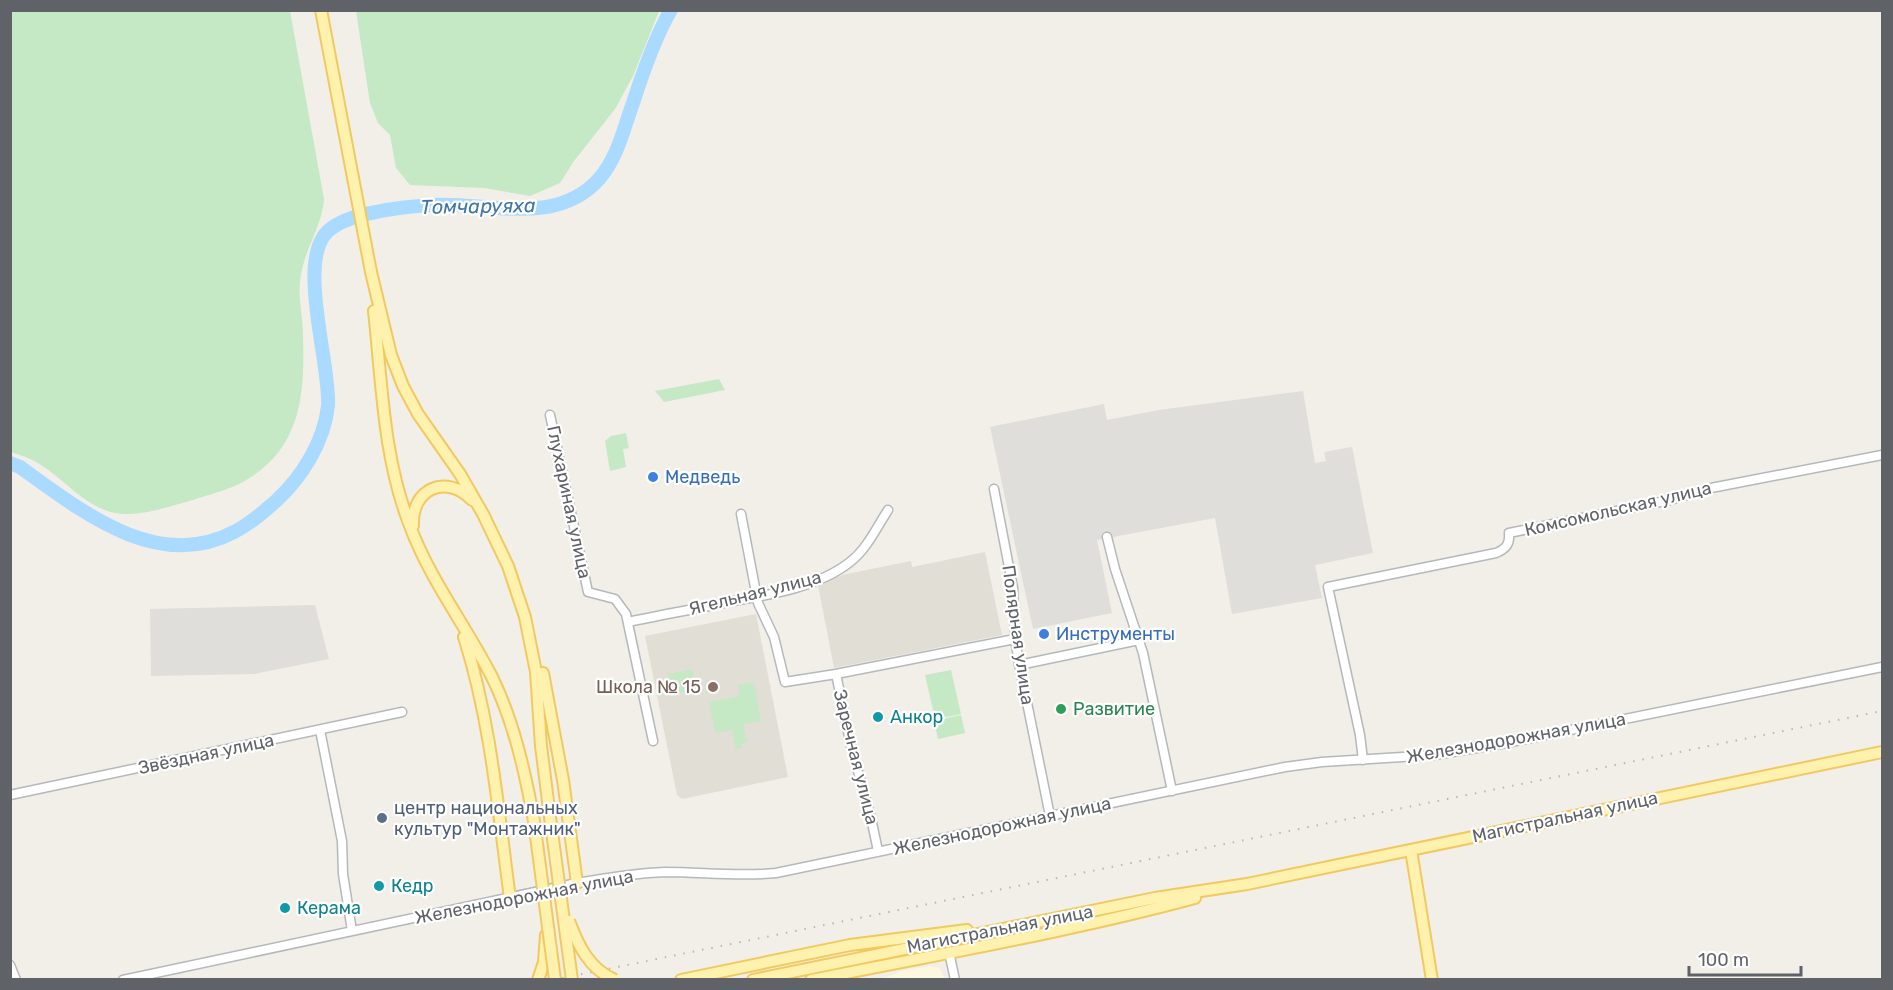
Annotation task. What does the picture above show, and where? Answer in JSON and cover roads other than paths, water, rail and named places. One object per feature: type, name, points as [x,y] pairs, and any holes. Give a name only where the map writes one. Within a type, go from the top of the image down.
[{"type":"main road","points":[[321,10],[371,272],[391,355],[406,393],[418,414],[464,480],[483,514],[534,631],[563,780],[577,882]]},
{"type":"main road","points":[[371,272],[385,434],[398,492],[417,544],[492,677],[523,765],[534,821],[555,980]]},
{"type":"main road","points":[[417,544],[413,525],[414,508],[423,494],[434,488],[446,486],[459,489],[483,514]]},
{"type":"main road","points":[[515,585],[530,636],[536,672],[541,746],[572,980]]},
{"type":"main road","points":[[457,617],[471,660],[489,738],[510,898]]},
{"type":"main road","name":"Магистральная улица","points":[[753,980],[1114,906],[1247,884],[1882,752]]},
{"type":"main road","points":[[1412,850],[1432,980]]},
{"type":"main road","name":"Магистральная улица","points":[[811,980],[1154,909],[1247,884]]},
{"type":"main road","points":[[561,901],[583,953],[597,969],[615,980]]},
{"type":"main road","points":[[681,980],[820,951],[1114,906]]},
{"type":"main road","points":[[538,980],[544,962],[546,914]]},
{"type":"street","name":"Глухариная улица","points":[[550,415],[588,592],[615,599],[623,608],[653,741]]},
{"type":"street","name":"Комсомольская улица","points":[[1363,760],[1360,735],[1328,587],[1496,553],[1509,543],[1509,533],[1670,500],[1711,488],[1882,455]]},
{"type":"street","name":"Полярная улица","points":[[994,489],[1013,588],[1015,639],[1019,664],[1050,816]]},
{"type":"street","name":"Ягельная улица","points":[[628,622],[757,597],[811,582],[840,569],[859,553],[888,510]]},
{"type":"street","name":"Заречная улица","points":[[741,514],[760,609],[774,637],[785,682],[836,674],[851,746],[878,851]]},
{"type":"street","points":[[1107,537],[1139,640],[1172,791]]},
{"type":"street","points":[[836,674],[1015,639]]},
{"type":"street","points":[[1019,664],[1139,640]]},
{"type":"street","name":"Железнодорожная улица","points":[[123,980],[577,882],[664,872],[760,874],[1285,767],[1434,755],[1501,744],[1882,666]]},
{"type":"street","name":"Звёздная улица","points":[[10,795],[402,712]]},
{"type":"street","points":[[320,730],[342,841],[343,874],[352,931]]},
{"type":"street","points":[[949,952],[955,980]]},
{"type":"street","points":[[10,965],[16,980]]},
{"type":"waterway","name":"Томчаруяха","points":[[10,463],[20,467],[94,517],[121,531],[148,541],[177,545],[205,543],[234,532],[256,518],[286,492],[303,470],[317,446],[326,419],[328,388],[317,314],[315,265],[319,245],[328,231],[350,218],[398,208],[433,205],[542,208],[563,203],[582,194],[599,179],[611,162],[650,55],[671,10]]},
{"type":"railway","points":[[553,980],[1882,711]]},
{"type":"place","name":"Медведь","points":[[653,477]]},
{"type":"place","name":"Инструменты","points":[[1044,634]]},
{"type":"place","name":"Школа № 15","points":[[713,687]]},
{"type":"place","name":"Развитие","points":[[1061,709]]},
{"type":"place","name":"Анкор","points":[[878,717]]},
{"type":"place","name":"центр национальных культур \"Монтажник\"","points":[[382,818]]},
{"type":"place","name":"Кедр","points":[[379,886]]},
{"type":"place","name":"Керама","points":[[285,908]]}]
